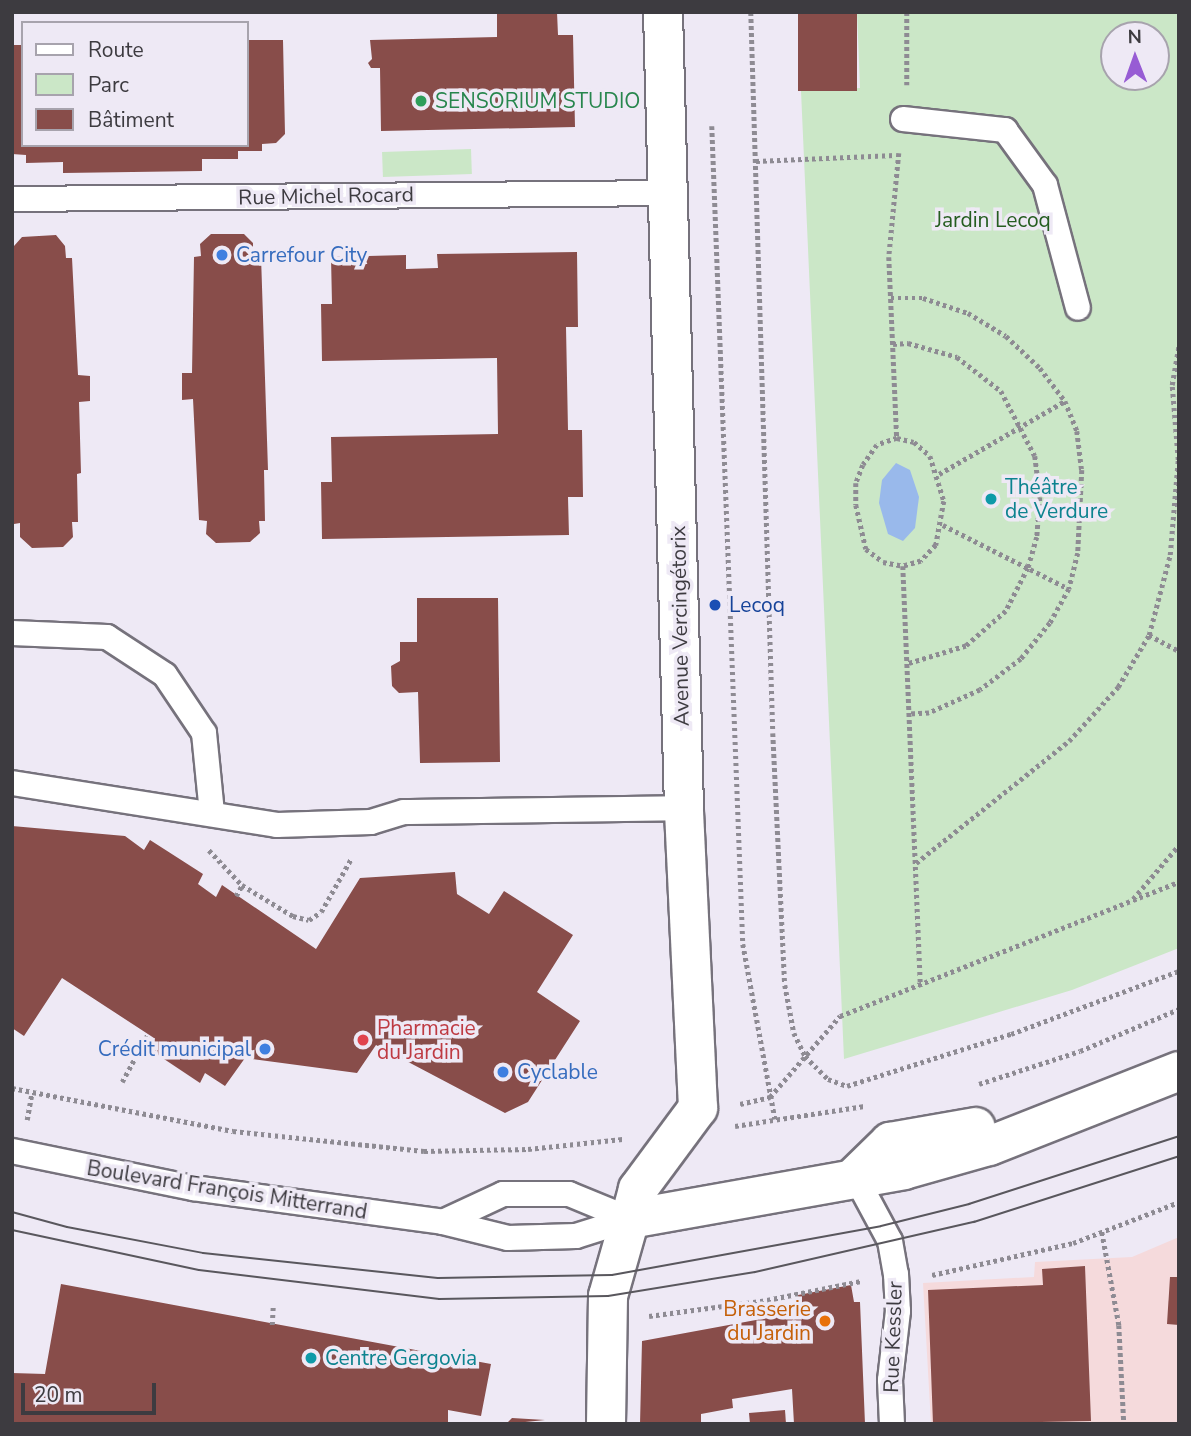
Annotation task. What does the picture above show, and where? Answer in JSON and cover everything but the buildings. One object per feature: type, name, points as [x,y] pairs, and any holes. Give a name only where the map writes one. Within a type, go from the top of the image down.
[{"type":"street","name":"Avenue Vercingétorix","points":[[606,1424],[608,1322],[612,1275],[638,1189],[698,1108],[655,193],[663,12]]},
{"type":"street","name":"Boulevard François Mitterrand","points":[[630,1219],[855,1176],[904,1170],[989,1146],[1105,1103],[1179,1071]]},
{"type":"lane","points":[[903,119],[1005,130],[1045,185],[1078,308]]},
{"type":"lane","name":"Rue Michel Rocard","points":[[12,200],[655,193]]},
{"type":"lane","points":[[12,633],[107,637],[165,675],[204,733],[212,813]]},
{"type":"lane","points":[[12,783],[277,825],[371,822],[404,812],[684,808]]},
{"type":"lane","name":"Boulevard François Mitterrand","points":[[12,1151],[207,1190],[443,1222],[508,1238],[576,1236],[630,1219]]},
{"type":"lane","name":"Rue Kessler","points":[[855,1176],[890,1241],[896,1274],[898,1311],[890,1380],[892,1424]]},
{"type":"lane","points":[[443,1222],[503,1194],[569,1194],[630,1219]]},
{"type":"path","points":[[751,12],[785,985],[794,1033],[805,1056],[828,1079],[846,1086],[876,1080],[1179,971]]},
{"type":"path","points":[[897,438],[889,257],[910,65],[907,12]]},
{"type":"path","points":[[712,122],[743,944],[775,1119]]},
{"type":"path","points":[[756,160],[899,155]]},
{"type":"path","points":[[891,298],[923,298],[968,313],[1006,336],[1040,368],[1065,401],[1077,431],[1083,510],[1069,589],[1050,623],[1021,660],[979,690],[929,713],[909,714]]},
{"type":"path","points":[[892,344],[908,343],[957,357],[1002,391],[1035,456],[1040,497],[1037,537],[1028,568],[1006,611],[966,646],[907,664]]},
{"type":"path","points":[[916,863],[1069,741],[1118,687],[1149,635],[1170,555],[1178,460],[1172,385],[1179,344]]},
{"type":"path","points":[[939,474],[1065,401]]},
{"type":"path","points":[[897,438],[914,442],[930,456],[939,474],[943,525],[936,545],[921,561],[903,566],[883,562],[866,549],[856,505],[856,483],[863,465],[877,445],[897,438]]},
{"type":"path","points":[[943,525],[1069,589]]},
{"type":"path","points":[[903,566],[921,987]]},
{"type":"path","points":[[1149,635],[1179,651]]},
{"type":"path","points":[[236,895],[242,885],[293,916],[309,920],[321,912],[371,822]]},
{"type":"path","points":[[1132,900],[1179,845]]},
{"type":"path","points":[[726,1105],[771,1097],[840,1016],[921,987],[1179,881]]},
{"type":"path","points":[[975,1085],[1080,1051],[1179,1009]]},
{"type":"path","points":[[122,1082],[148,1034]]},
{"type":"path","points":[[12,1088],[233,1130],[424,1151],[528,1149],[677,1134],[876,1104]]},
{"type":"path","points":[[608,1322],[767,1300],[896,1274],[940,1275],[1102,1232],[1179,1202]]},
{"type":"path","points":[[1102,1232],[1119,1325],[1124,1424]]},
{"type":"path","points":[[272,1325],[273,1306]]},
{"type":"shaded area","points":[[1179,1237],[1179,1424],[931,1424],[923,1283],[1034,1277],[1035,1262],[1132,1257]]},
{"type":"green space","name":"Jardin Lecoq","points":[[857,12],[1179,12],[1179,948],[1072,990],[844,1059],[801,91],[860,88]]},
{"type":"green space","points":[[471,149],[472,174],[383,177],[382,152]]},
{"type":"water","points":[[896,463],[910,470],[919,497],[915,528],[903,541],[888,534],[879,503],[882,480]]},
{"type":"tram line","points":[[12,1212],[67,1227],[203,1253],[438,1278],[612,1275],[881,1226],[969,1204],[1179,1136]]},
{"type":"tram line","points":[[12,1230],[199,1270],[439,1299],[608,1296],[755,1272],[974,1222],[1179,1156]]},
{"type":"place","name":"SENSORIUM STUDIO","points":[[421,101]]},
{"type":"place","name":"Carrefour City","points":[[222,255]]},
{"type":"place","name":"Théâtre de Verdure","points":[[991,499]]},
{"type":"place","name":"Lecoq","points":[[715,605]]},
{"type":"place","name":"Pharmacie du Jardin","points":[[363,1040]]},
{"type":"place","name":"Crédit municipal","points":[[265,1049]]},
{"type":"place","name":"Cyclable","points":[[503,1072]]},
{"type":"place","name":"Brasserie du Jardin","points":[[825,1321]]},
{"type":"place","name":"Centre Gergovia","points":[[311,1358]]}]
